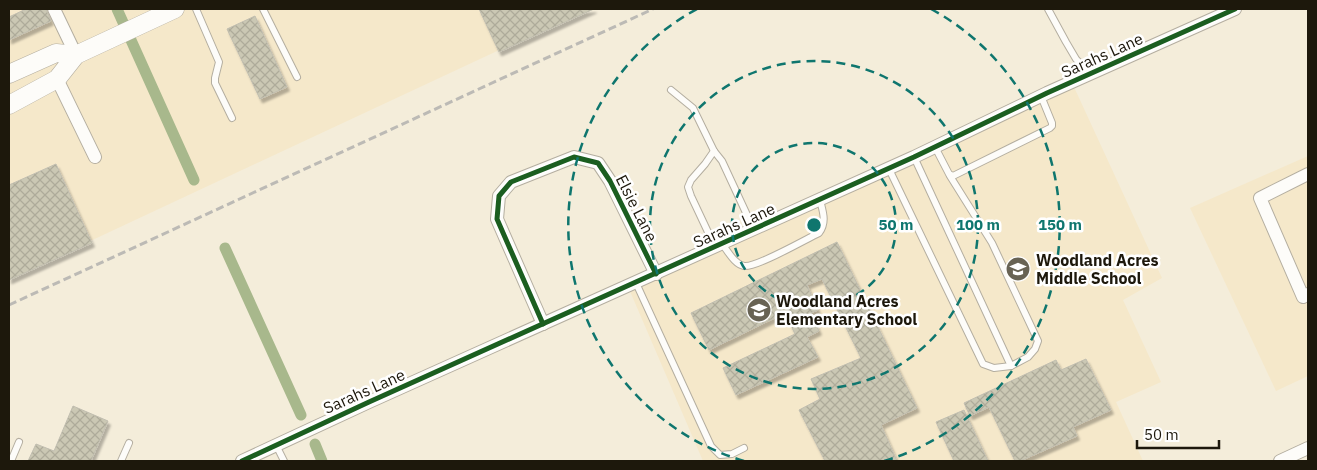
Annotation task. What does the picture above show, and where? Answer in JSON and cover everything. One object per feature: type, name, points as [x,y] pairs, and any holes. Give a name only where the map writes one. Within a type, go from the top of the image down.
[{"type":"main road","points":[[9,105],[57,79],[76,55],[175,9]]},
{"type":"main road","points":[[9,74],[56,53],[76,55]]},
{"type":"street","points":[[54,9],[76,55]]},
{"type":"street","name":"Sarahs Lane","points":[[242,461],[820,200],[1041,96],[1235,9]]},
{"type":"street","points":[[57,79],[95,157]]},
{"type":"street","name":"Elsie Lane","points":[[543,324],[497,219],[500,196],[511,182],[574,156],[598,163],[610,181],[656,274]]},
{"type":"street","points":[[1308,174],[1260,198],[1303,297],[1308,294]]},
{"type":"street","points":[[1280,461],[1308,448]]},
{"type":"lane","points":[[196,9],[219,62],[215,82],[232,118]]},
{"type":"lane","points":[[263,9],[297,76]]},
{"type":"lane","points":[[1048,9],[1076,59],[1090,74]]},
{"type":"lane","points":[[671,90],[693,108],[714,151],[722,161],[754,230]]},
{"type":"lane","points":[[950,176],[1050,128],[1052,123],[1041,96]]},
{"type":"lane","points":[[888,169],[984,364],[994,368],[1011,366],[1028,357],[1035,349],[1038,341],[992,243],[950,176],[935,147]]},
{"type":"lane","points":[[714,151],[691,180],[688,187],[690,196],[719,245],[738,263],[744,266],[756,264],[819,233],[825,218],[820,200]]},
{"type":"lane","points":[[914,157],[1011,366]]},
{"type":"lane","points":[[636,283],[711,446],[720,455],[732,454],[744,448]]},
{"type":"lane","points":[[11,461],[19,442]]},
{"type":"lane","points":[[121,461],[129,443]]},
{"type":"lane","points":[[276,445],[284,461]]},
{"type":"shaded area","points":[[9,9],[587,9],[9,279]]},
{"type":"shaded area","name":"Woodland Acres Middle School","points":[[1074,87],[1162,278],[1123,300],[1161,382],[1116,402],[1143,461],[703,461],[629,289]]},
{"type":"shaded area","points":[[1308,156],[1308,376],[1276,391],[1190,208]]},
{"type":"building","points":[[26,9],[46,9],[51,21],[9,40],[9,17]]},
{"type":"building","points":[[479,9],[594,9],[499,52]]},
{"type":"building","points":[[255,16],[287,87],[260,99],[227,29]]},
{"type":"building","points":[[56,164],[92,243],[9,280],[9,185]]},
{"type":"building","points":[[837,242],[917,408],[881,425],[897,461],[825,461],[799,410],[820,399],[811,379],[861,358],[822,279],[807,285],[818,310],[811,313],[819,331],[807,337],[818,357],[736,395],[723,368],[795,334],[785,313],[709,350],[691,313]]},
{"type":"building","points":[[1086,359],[1111,410],[1073,427],[1077,436],[1020,461],[1015,461],[989,407],[970,416],[964,403],[1056,360],[1061,370]]},
{"type":"building","points":[[73,406],[108,421],[91,461],[28,461],[36,444],[54,451]]},
{"type":"building","points":[[964,410],[988,461],[954,461],[936,422]]},
{"type":"waterway","points":[[117,9],[194,180]]},
{"type":"waterway","points":[[225,248],[301,415]]},
{"type":"waterway","points":[[315,444],[322,461]]},
{"type":"railway","points":[[9,305],[653,9]]},
{"type":"cycle path","points":[[242,461],[914,157],[1047,93],[1235,9]]},
{"type":"cycle path","points":[[543,324],[497,219],[499,196],[511,182],[574,157],[598,163],[610,181],[656,274]]},
{"type":"place","name":"Woodland Acres Middle School","points":[[1018,269]]},
{"type":"place","name":"Woodland Acres Elementary School","points":[[759,310]]}]
